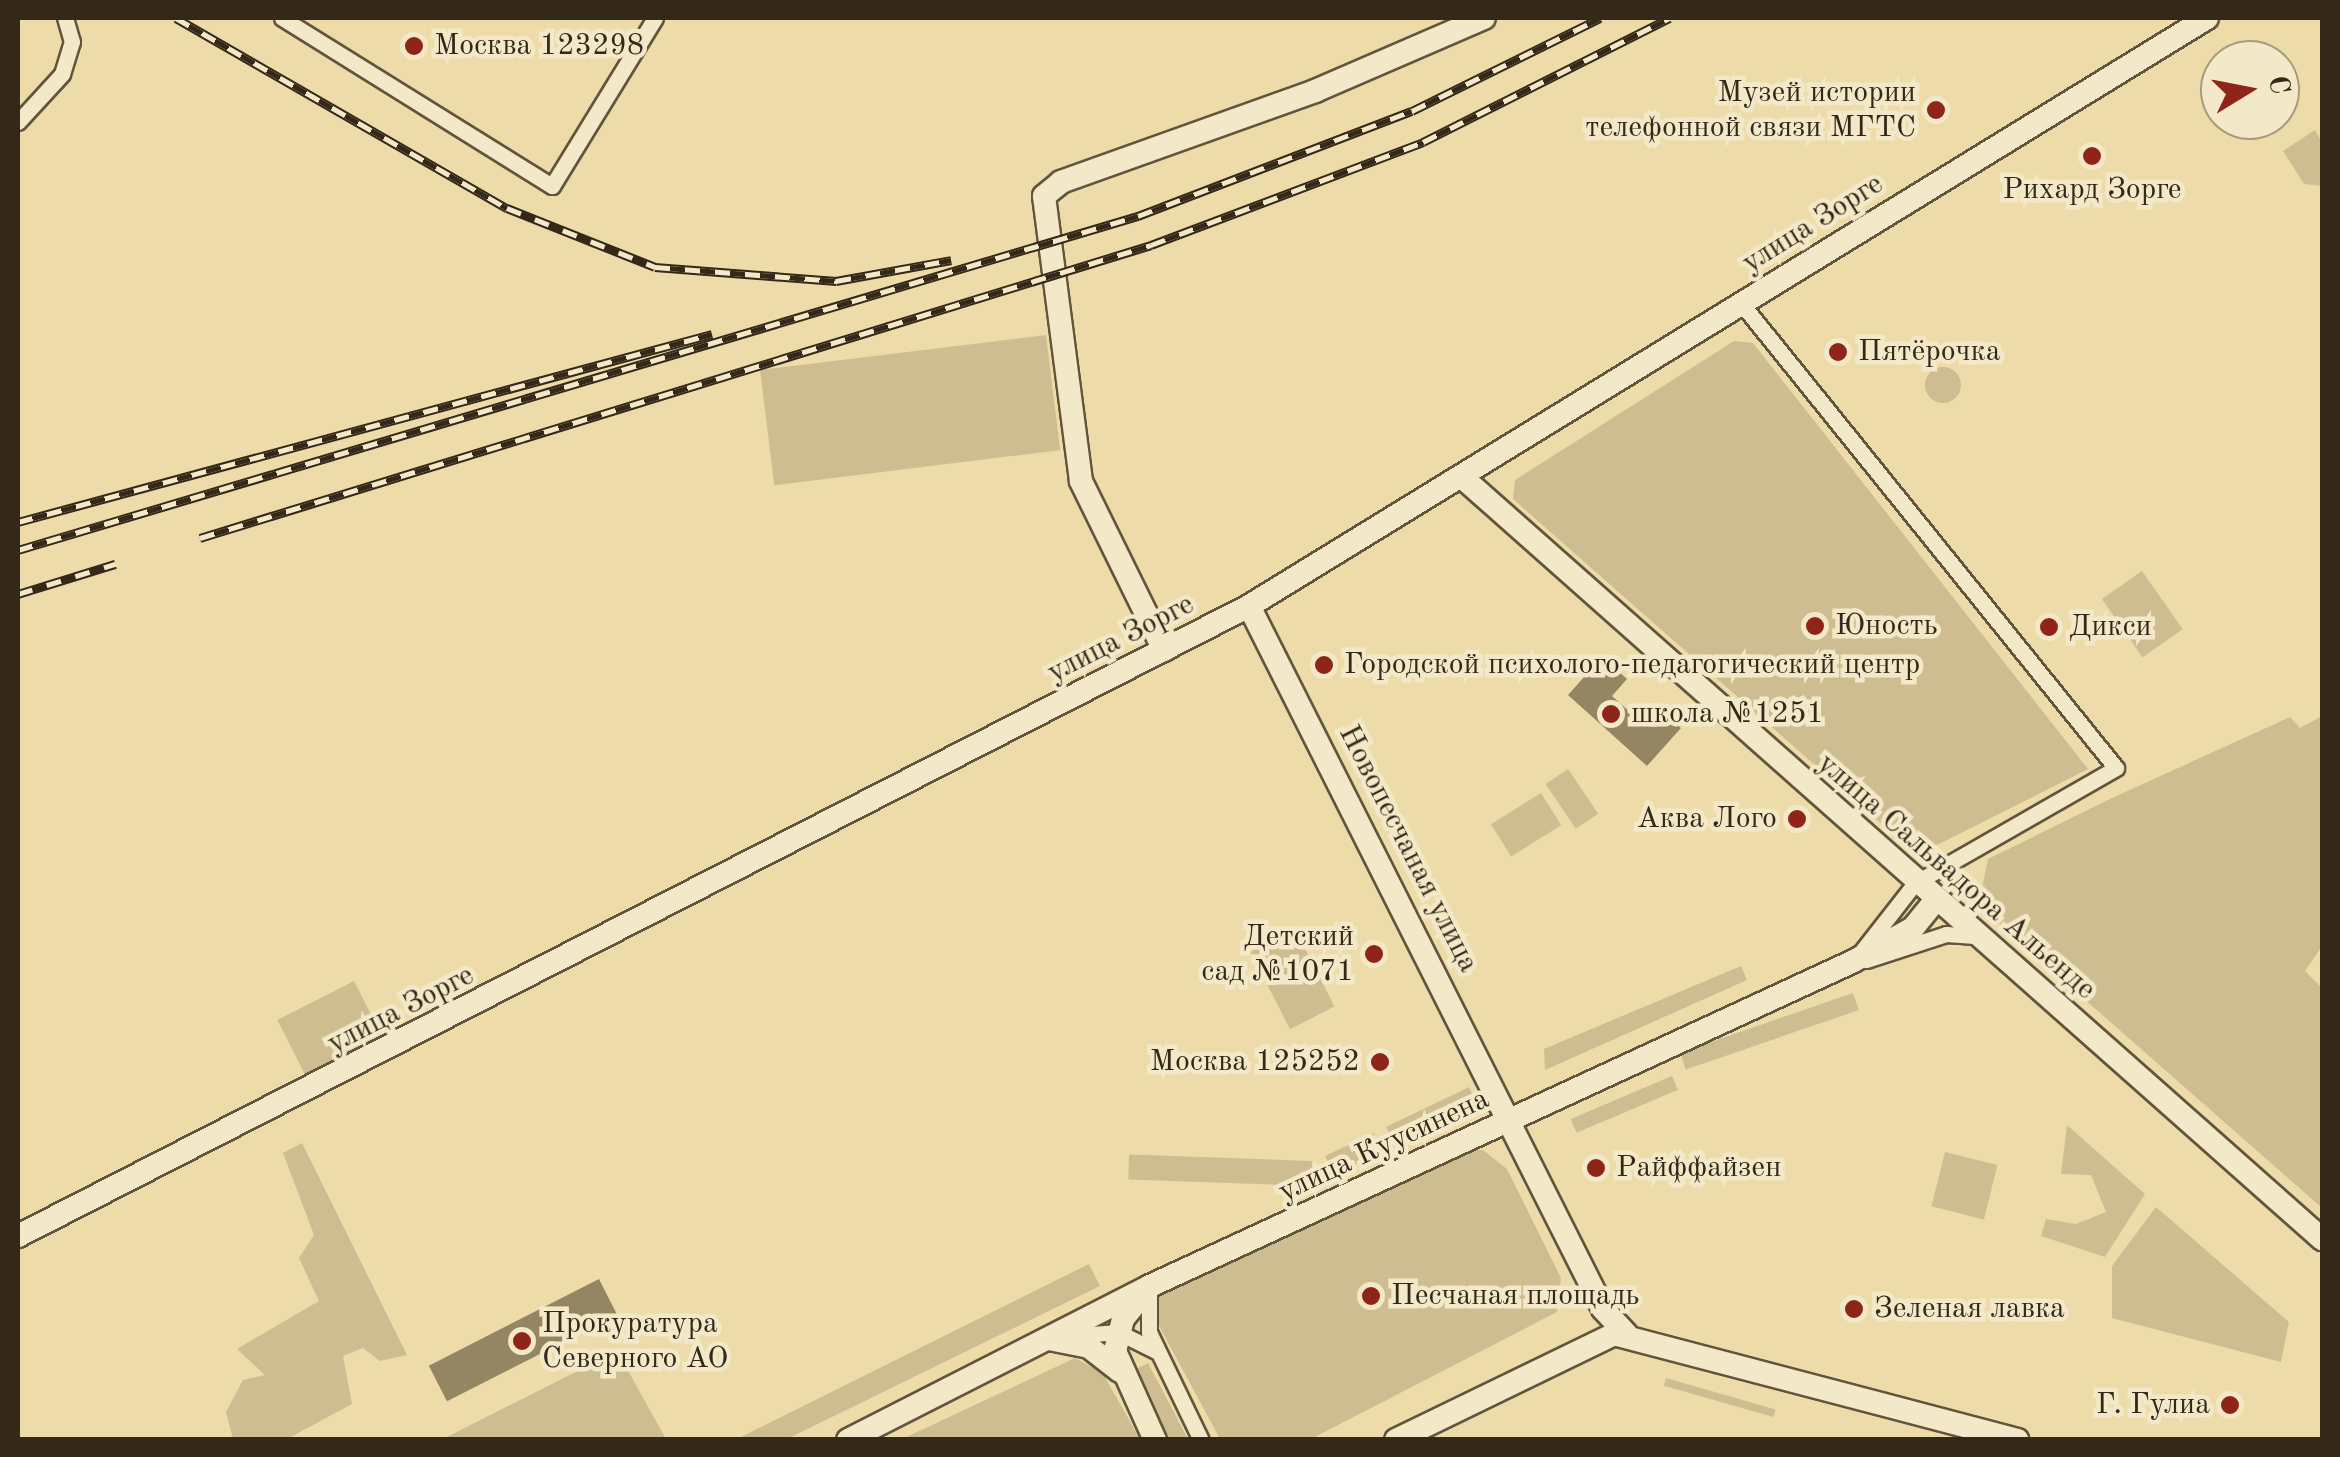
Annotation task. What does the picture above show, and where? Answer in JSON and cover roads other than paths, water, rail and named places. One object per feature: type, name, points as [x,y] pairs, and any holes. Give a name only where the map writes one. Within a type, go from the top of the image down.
[{"type":"street","points":[[18,122],[62,74],[72,42],[65,18]]},
{"type":"street","points":[[282,18],[552,186],[655,18]]},
{"type":"street","points":[[1164,650],[1080,481],[1044,196],[1061,182],[1315,91],[1484,18]]},
{"type":"street","name":"улица Зорге","points":[[18,1236],[1249,606],[2207,18]]},
{"type":"street","points":[[1742,304],[2116,768],[1916,882],[1852,962]]},
{"type":"street","name":"улица Сальвадора Альенде","points":[[1462,478],[2322,1240]]},
{"type":"street","name":"Новопесчаная улица","points":[[1249,606],[1513,1120]]},
{"type":"street","name":"улица Куусинена","points":[[848,1440],[1150,1286],[1852,962],[1914,928],[1936,900]]},
{"type":"street","points":[[1852,962],[1946,934],[1982,937]]},
{"type":"street","points":[[1513,1120],[1595,1292],[1626,1334]]},
{"type":"street","points":[[1150,1286],[1118,1332],[1120,1371],[1154,1440]]},
{"type":"street","points":[[1150,1286],[1146,1320],[1156,1351],[1201,1440]]},
{"type":"street","points":[[1560,1354],[1589,1323],[1595,1292]]},
{"type":"street","points":[[1049,1339],[1118,1332],[1156,1351]]},
{"type":"street","points":[[1396,1440],[1560,1354],[1626,1334],[2017,1440]]},
{"type":"street","points":[[1049,1339],[1090,1347],[1120,1371]]},
{"type":"railway","points":[[176,18],[507,208],[655,267],[836,281],[951,260]]},
{"type":"railway","points":[[18,550],[1138,216],[1412,111],[1600,18]]},
{"type":"railway","points":[[200,538],[1151,245],[1423,142],[1670,18]]},
{"type":"railway","points":[[18,522],[712,334]]},
{"type":"railway","points":[[18,594],[115,564]]},
{"type":"place","name":"Москва 123298","points":[[414,46]]},
{"type":"place","name":"Музей истории телефонной связи МГТС","points":[[1936,110]]},
{"type":"place","name":"Рихард Зорге","points":[[2092,156]]},
{"type":"place","name":"Пятёрочка","points":[[1838,352]]},
{"type":"place","name":"Юность","points":[[1815,626]]},
{"type":"place","name":"Дикси","points":[[2049,627]]},
{"type":"place","name":"Городской психолого-педагогический центр","points":[[1324,665]]},
{"type":"place","name":"школа №1251","points":[[1611,714]]},
{"type":"place","name":"Аква Лого","points":[[1797,819]]},
{"type":"place","name":"Детский сад №1071","points":[[1374,954]]},
{"type":"place","name":"Москва 125252","points":[[1380,1062]]},
{"type":"place","name":"Райффайзен","points":[[1596,1168]]},
{"type":"place","name":"Песчаная площадь","points":[[1371,1296]]},
{"type":"place","name":"Зеленая лавка","points":[[1854,1309]]},
{"type":"place","name":"Прокуратура Северного АО","points":[[522,1341]]},
{"type":"place","name":"Г. Гулиа","points":[[2230,1405]]}]
